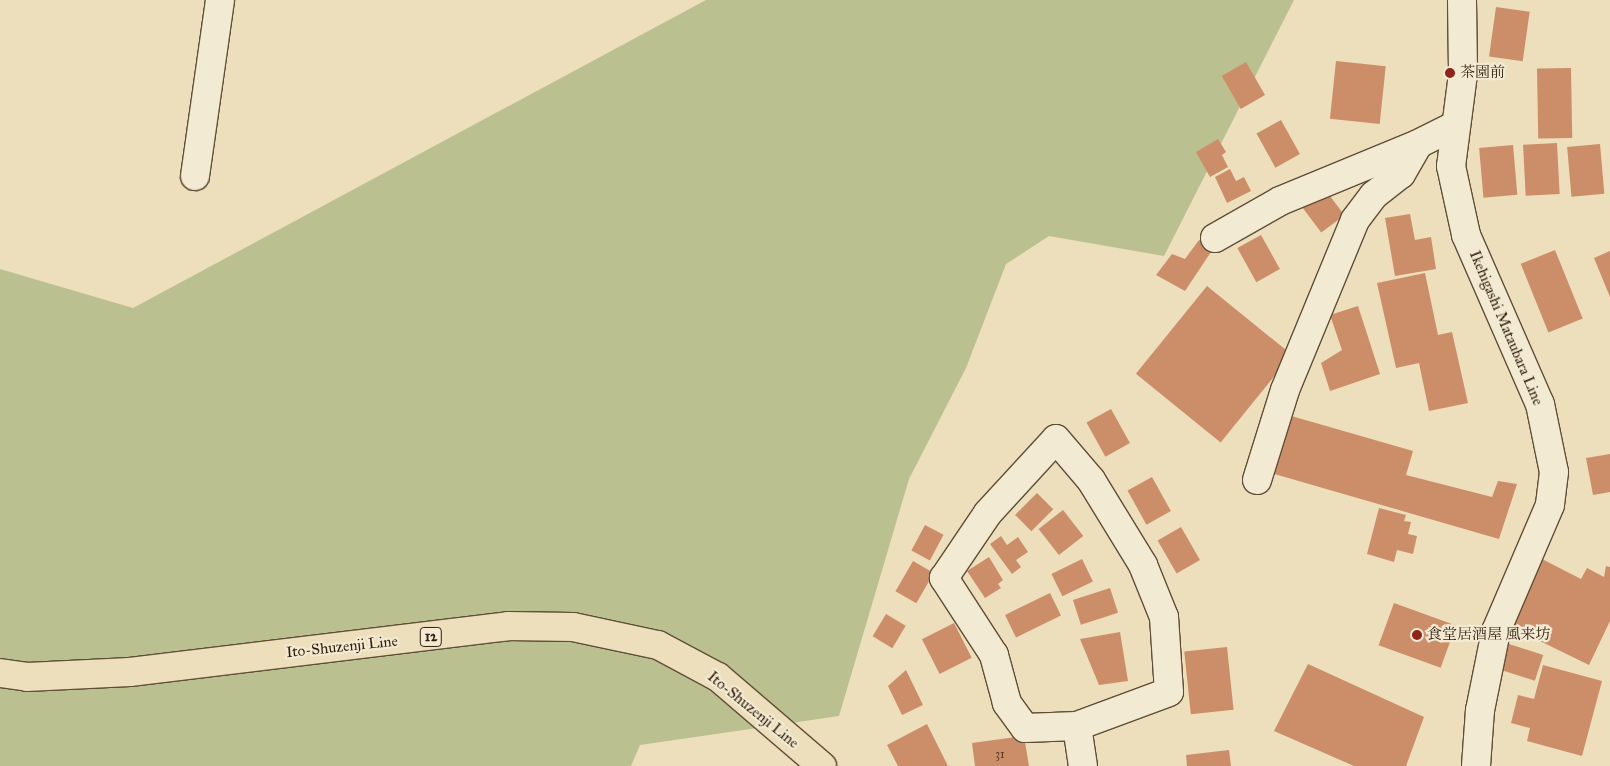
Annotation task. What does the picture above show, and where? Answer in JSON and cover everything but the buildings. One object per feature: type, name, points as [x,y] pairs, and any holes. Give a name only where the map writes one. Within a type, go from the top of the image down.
[{"type":"main road","name":"Ito-Shuzenji Line","points":[[0,673],[27,676],[130,672],[508,626],[573,627],[658,645],[718,677],[822,766]]},
{"type":"street","points":[[195,176],[220,0]]},
{"type":"street","name":"Ikehigashi Mataubara Line","points":[[1462,0],[1463,74],[1451,166],[1466,235],[1540,404],[1554,472],[1550,505],[1496,631],[1480,710],[1476,766]]},
{"type":"street","points":[[1215,238],[1280,201],[1418,144],[1456,125]]},
{"type":"street","points":[[1257,480],[1285,390],[1312,331],[1348,235],[1374,195],[1401,174],[1418,144]]},
{"type":"street","points":[[1056,439],[1091,480],[1143,565],[1164,617],[1169,692],[1077,726],[1024,728],[1007,703],[994,656],[944,578],[988,513],[1056,439]]},
{"type":"street","points":[[1077,726],[1083,766]]},
{"type":"green space","points":[[706,0],[1294,0],[1164,256],[1049,236],[1006,264],[966,368],[909,479],[839,716],[640,745],[631,766],[0,766],[0,269],[133,308]]},
{"type":"place","name":"茶園前","points":[[1450,73]]},
{"type":"place","name":"食堂居酒屋 風来坊","points":[[1417,635]]}]
